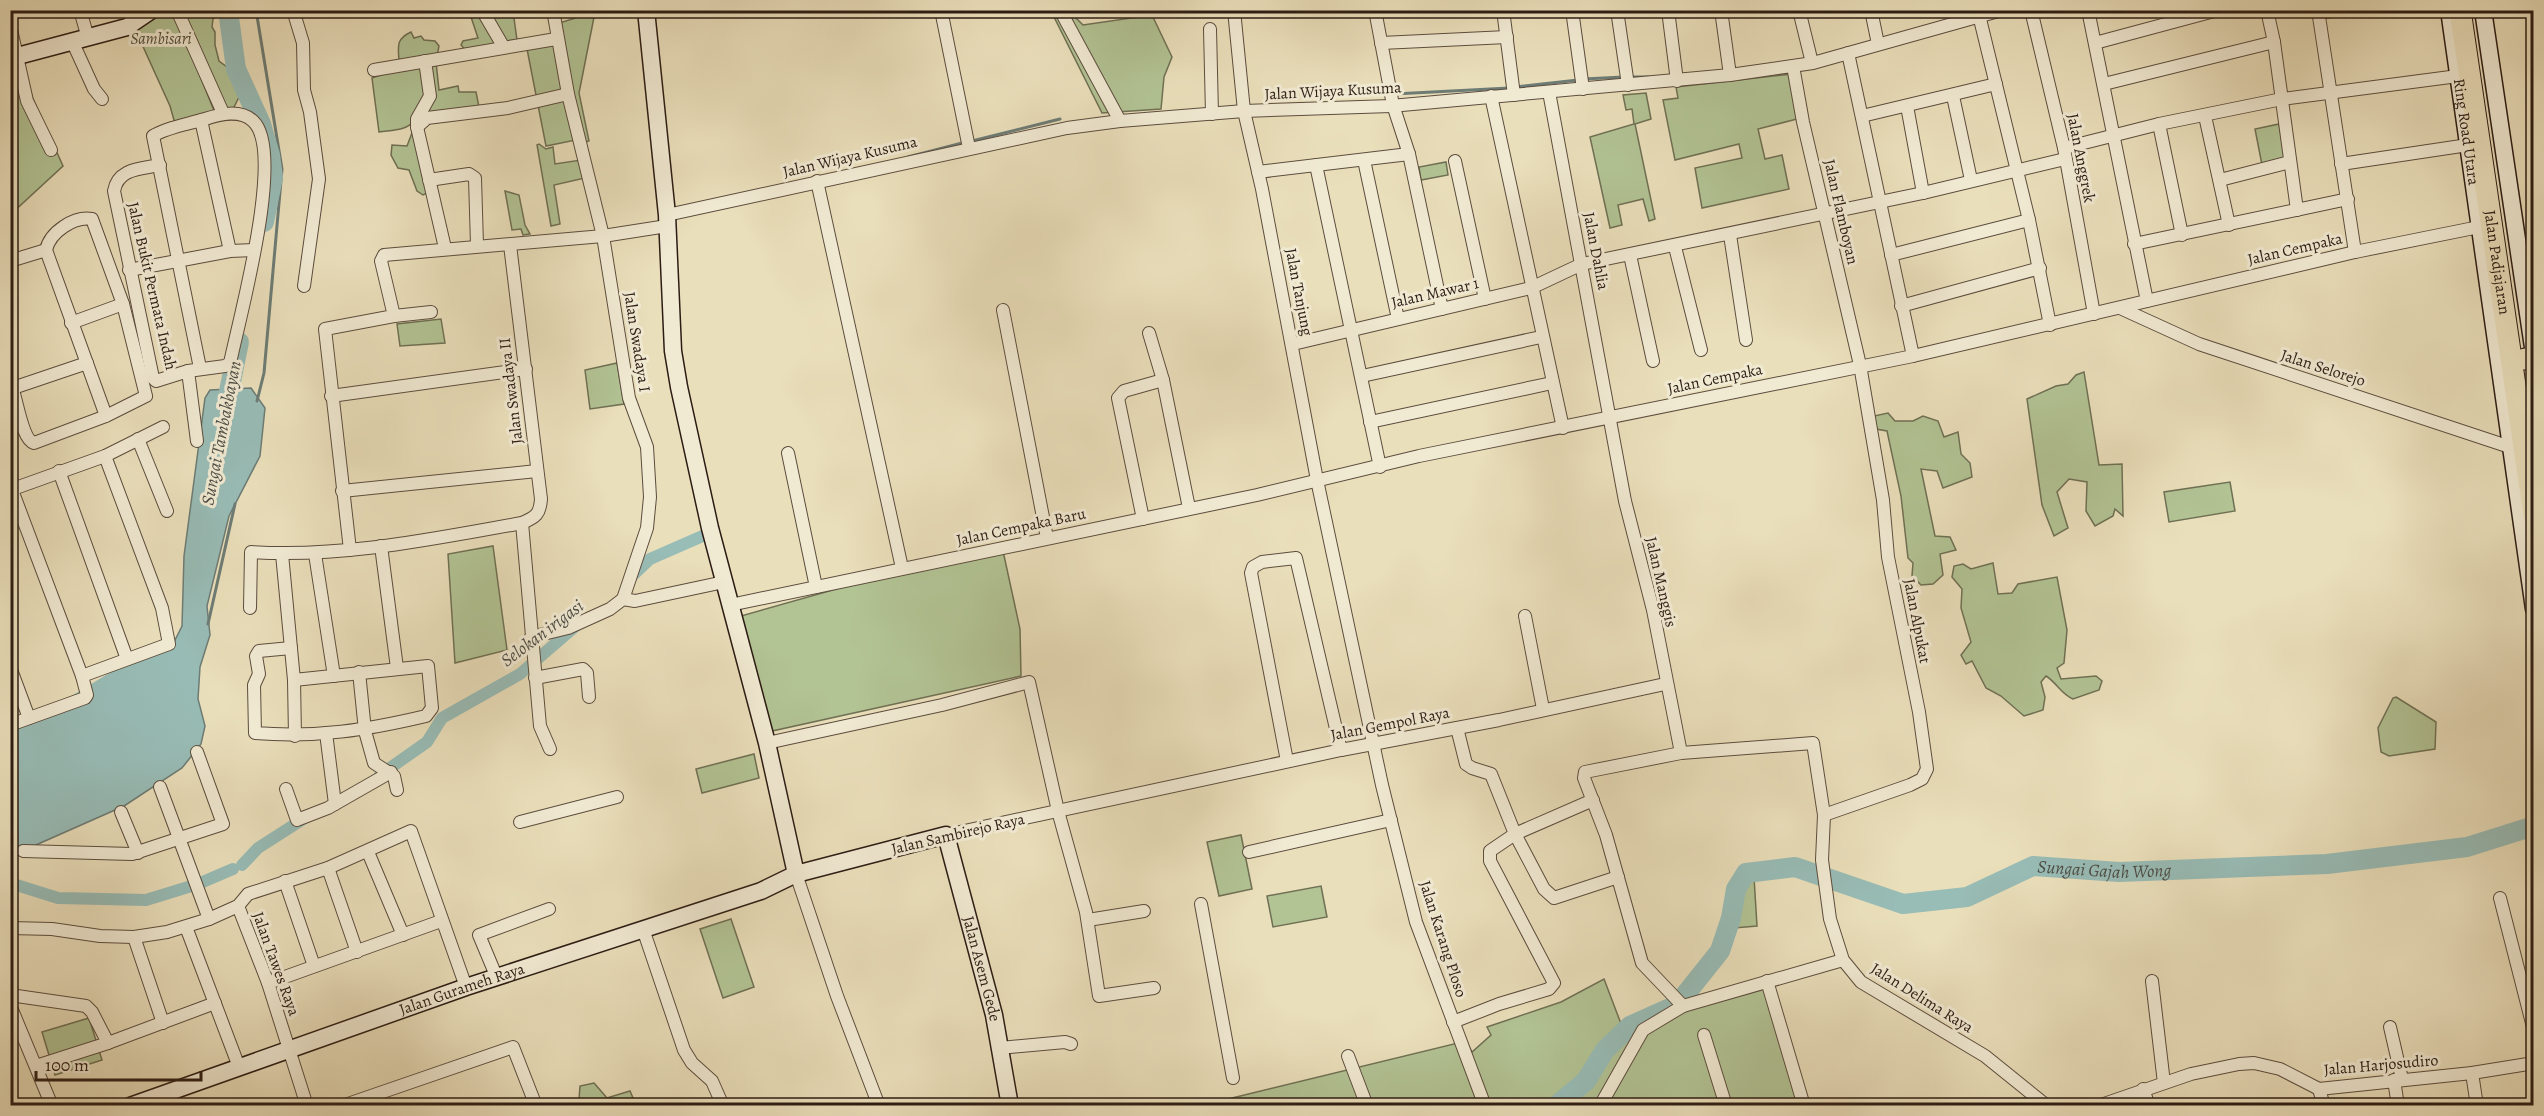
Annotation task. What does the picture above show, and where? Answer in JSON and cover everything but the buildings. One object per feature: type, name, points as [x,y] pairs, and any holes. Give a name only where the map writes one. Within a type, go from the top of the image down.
[{"type":"highway","name":"Jalan Padjajaran","points":[[2460,10],[2521,362],[2534,414]]},
{"type":"highway","name":"Jalan Padjajaran","points":[[2472,10],[2521,362],[2534,515]]},
{"type":"street","points":[[80,10],[81,40],[94,88],[102,99]]},
{"type":"street","points":[[14,57],[127,27],[152,10]]},
{"type":"street","points":[[177,10],[223,113]]},
{"type":"street","points":[[293,10],[303,43],[304,90],[310,112],[319,179],[304,286]]},
{"type":"street","points":[[482,10],[503,46]]},
{"type":"street","name":"Jalan Swadaya I","points":[[553,10],[556,39],[568,94],[603,236],[629,398],[647,447],[649,477],[647,528],[623,599]]},
{"type":"street","points":[[646,10],[667,220],[673,351],[724,582],[767,743],[798,881],[837,996],[879,1106]]},
{"type":"street","points":[[941,10],[969,148]]},
{"type":"street","points":[[1060,10],[1120,121]]},
{"type":"street","name":"Jalan Tanjung","points":[[1234,10],[1244,111],[1293,344],[1317,480],[1374,744]]},
{"type":"street","points":[[1375,10],[1393,105],[1409,154],[1442,309]]},
{"type":"street","points":[[1503,10],[1514,90]]},
{"type":"street","points":[[1572,10],[1582,84]]},
{"type":"street","points":[[1617,10],[1627,81]]},
{"type":"street","points":[[1668,10],[1677,81]]},
{"type":"street","points":[[1721,10],[1730,75]]},
{"type":"street","points":[[1799,10],[1812,63]]},
{"type":"street","points":[[1871,10],[1878,44]]},
{"type":"street","name":"Jalan Wijaya Kusuma","points":[[393,316],[381,261],[384,255],[477,245],[510,245],[603,236],[817,181],[1067,128],[1120,121],[1244,111],[1393,105],[1491,96],[1514,90],[1549,92],[1582,84],[1677,81],[1794,66],[2002,10]]},
{"type":"street","name":"Jalan Anggrek","points":[[2031,10],[2064,154],[2094,314]]},
{"type":"street","points":[[2088,10],[2147,301]]},
{"type":"street","points":[[2095,43],[2218,10]]},
{"type":"street","points":[[2267,10],[2274,42],[2297,210]]},
{"type":"street","points":[[2338,10],[2318,12],[2355,252]]},
{"type":"street","name":"Ring Road Utara","points":[[2449,10],[2479,226],[2521,362]]},
{"type":"street","name":"Ring Road Utara","points":[[2483,10],[2521,362],[2513,448],[2534,609]]},
{"type":"street","points":[[1980,15],[2040,268],[2050,325]]},
{"type":"street","points":[[10,25],[14,57],[27,101],[51,150]]},
{"type":"street","points":[[1210,29],[1212,114]]},
{"type":"street","points":[[1381,43],[1507,37]]},
{"type":"street","points":[[374,70],[503,46],[556,39]]},
{"type":"street","points":[[2104,84],[2274,42]]},
{"type":"street","points":[[1848,53],[1913,356]]},
{"type":"street","points":[[425,61],[430,96],[417,118],[417,127],[445,248]]},
{"type":"street","name":"Jalan Flamboyan","points":[[1794,66],[1824,212],[1860,365]]},
{"type":"street","name":"Jalan Mawar 1","points":[[1293,344],[1531,288],[1582,264],[1675,247],[1824,212],[1923,193],[2016,169],[2112,136],[2159,124],[2331,91],[2458,76]]},
{"type":"street","points":[[1862,116],[1996,84]]},
{"type":"street","name":"Jalan Dahlia","points":[[1549,92],[1609,417]]},
{"type":"street","points":[[417,127],[422,119],[508,108],[568,94]]},
{"type":"street","points":[[1491,96],[1541,337],[1563,428]]},
{"type":"street","points":[[1953,96],[1971,180]]},
{"type":"street","points":[[1907,106],[1923,193]]},
{"type":"street","points":[[223,113],[243,115],[252,120],[262,140],[266,184],[230,363],[194,370],[160,165],[153,136],[201,120],[223,113]]},
{"type":"street","points":[[2205,116],[2229,225]]},
{"type":"street","points":[[201,120],[230,251]]},
{"type":"street","points":[[2159,124],[2182,234]]},
{"type":"street","points":[[2341,164],[2468,145]]},
{"type":"street","points":[[1258,172],[1409,154]]},
{"type":"street","points":[[1364,159],[1398,319]]},
{"type":"street","points":[[1455,161],[1485,299]]},
{"type":"street","points":[[2220,180],[2290,162]]},
{"type":"street","name":"Jalan Bukit Permata Indah","points":[[160,165],[127,172],[116,182],[114,191],[154,380],[194,370],[197,441]]},
{"type":"street","points":[[1316,165],[1380,467]]},
{"type":"street","points":[[429,180],[469,174],[475,178],[477,245]]},
{"type":"street","points":[[817,181],[902,568]]},
{"type":"street","points":[[2134,244],[2348,199]]},
{"type":"street","points":[[87,363],[11,386],[24,435],[30,442],[106,416],[143,399],[147,391],[123,304],[92,219],[84,218],[65,225],[48,243],[45,250],[71,323],[87,363],[106,416]]},
{"type":"street","points":[[1891,255],[2029,220]]},
{"type":"street","name":"Jalan Cempaka","points":[[1317,480],[1419,456],[1913,356],[2094,314],[2123,310],[2147,301],[2355,252],[2479,226]]},
{"type":"street","points":[[1730,235],[1746,340]]},
{"type":"street","name":"Jalan Swadaya II","points":[[510,245],[541,510],[536,517],[522,524]]},
{"type":"street","points":[[1675,247],[1701,350]]},
{"type":"street","points":[[10,261],[45,250]]},
{"type":"street","points":[[129,270],[230,251],[254,250]]},
{"type":"street","points":[[1630,255],[1653,361]]},
{"type":"street","points":[[1901,306],[2040,268]]},
{"type":"street","points":[[71,323],[123,304]]},
{"type":"street","points":[[1003,310],[1047,538]]},
{"type":"street","name":"Jalan Selorejo","points":[[2123,310],[2199,344],[2513,448]]},
{"type":"street","points":[[350,550],[325,329],[393,316],[431,312]]},
{"type":"street","points":[[1149,333],[1162,380],[1189,508]]},
{"type":"street","points":[[1362,376],[1541,337]]},
{"type":"street","name":"Jalan Alpukat","points":[[1824,815],[1910,785],[1922,779],[1927,769],[1919,712],[1888,556],[1883,500],[1860,365]]},
{"type":"street","points":[[332,396],[526,369]]},
{"type":"street","points":[[1143,519],[1118,398],[1124,391],[1162,380]]},
{"type":"street","points":[[1370,422],[1552,383]]},
{"type":"street","name":"Jalan Manggis","points":[[1609,417],[1625,501],[1653,610],[1665,684],[1681,753]]},
{"type":"street","points":[[10,725],[87,697],[82,676],[11,490],[105,456],[163,427]]},
{"type":"street","points":[[138,439],[167,511]]},
{"type":"street","points":[[788,453],[816,587]]},
{"type":"street","points":[[82,676],[167,646],[170,641],[162,608],[105,456]]},
{"type":"street","points":[[59,471],[127,659]]},
{"type":"street","points":[[342,491],[537,471]]},
{"type":"street","name":"Jalan Cempaka Baru","points":[[730,605],[1143,519],[1317,480]]},
{"type":"street","points":[[250,608],[251,552],[315,554],[522,524],[540,726],[550,748]]},
{"type":"street","points":[[381,546],[397,669]]},
{"type":"street","points":[[282,554],[294,680],[296,736]]},
{"type":"street","points":[[315,554],[334,676]]},
{"type":"street","points":[[1287,761],[1251,573],[1253,567],[1262,562],[1296,558],[1341,750]]},
{"type":"street","points":[[531,637],[568,628],[610,609],[623,599],[635,601],[724,582]]},
{"type":"street","points":[[1525,616],[1544,709]]},
{"type":"street","points":[[291,648],[259,651],[256,656],[259,674],[254,685],[255,733],[296,736],[365,730],[429,713],[432,708],[428,666],[294,680]]},
{"type":"street","points":[[10,667],[29,718]]},
{"type":"street","points":[[535,677],[583,669],[587,673],[589,697]]},
{"type":"street","points":[[358,672],[365,730],[374,763],[389,771],[397,790]]},
{"type":"street","points":[[767,743],[942,705],[1029,682],[1058,811],[1088,920],[1099,996],[1154,988]]},
{"type":"street","name":"Jalan Gempol Raya","points":[[1120,798],[1287,761],[1665,684]]},
{"type":"street","points":[[1457,728],[1463,760],[1472,768],[1491,774],[1515,834],[1544,890],[1554,898],[1618,877]]},
{"type":"street","points":[[326,733],[333,804]]},
{"type":"street","name":"Jalan Delima Raya","points":[[1681,753],[1813,743],[1824,815],[1822,860],[1830,920],[1843,960],[1861,982],[1970,1047],[2047,1106]]},
{"type":"street","name":"Jalan Karang Ploso","points":[[1374,744],[1390,820],[1416,922],[1485,1106]]},
{"type":"street","points":[[23,851],[121,855],[138,853],[180,840],[224,822],[197,752]]},
{"type":"street","points":[[1679,1001],[1642,963],[1618,877],[1584,778],[1585,772],[1681,753]]},
{"type":"street","points":[[286,789],[297,820],[333,804],[389,771]]},
{"type":"street","points":[[160,787],[209,919]]},
{"type":"street","points":[[520,822],[617,797]]},
{"type":"street","name":"Jalan Sambirejo Raya","points":[[798,881],[946,835],[1120,798]]},
{"type":"street","points":[[1453,1022],[1499,1004],[1549,989],[1554,983],[1490,861],[1490,851],[1494,846],[1515,834],[1593,800]]},
{"type":"street","points":[[121,812],[138,853]]},
{"type":"street","points":[[1249,852],[1390,820]]},
{"type":"street","points":[[238,906],[248,894],[328,868],[411,831],[466,987]]},
{"type":"street","name":"Jalan Asem Gede","points":[[946,835],[1000,1048],[1010,1106]]},
{"type":"street","points":[[368,852],[403,935]]},
{"type":"street","points":[[328,868],[357,952]]},
{"type":"street","points":[[285,881],[314,966]]},
{"type":"street","name":"Jalan Gurameh Raya","points":[[137,1104],[466,987],[798,881]]},
{"type":"street","points":[[2500,898],[2534,1031]]},
{"type":"street","points":[[1201,904],[1233,1078]]},
{"type":"street","name":"Jalan Tawes Raya","points":[[10,928],[52,929],[100,936],[134,937],[186,927],[238,906],[268,983],[307,1106]]},
{"type":"street","points":[[497,978],[479,935],[549,909]]},
{"type":"street","points":[[1088,920],[1144,911]]},
{"type":"street","points":[[268,983],[441,921]]},
{"type":"street","points":[[186,927],[239,1066]]},
{"type":"street","points":[[643,929],[684,1050],[692,1063],[712,1081],[722,1102],[708,1106]]},
{"type":"street","points":[[134,937],[163,1023]]},
{"type":"street","points":[[1600,1106],[1645,1027],[1679,1001],[1767,981],[1843,960]]},
{"type":"street","points":[[1767,981],[1804,1106]]},
{"type":"street","points":[[2152,981],[2164,1083]]},
{"type":"street","points":[[10,995],[86,1006],[93,1012],[108,1043]]},
{"type":"street","points":[[36,1066],[108,1043],[215,1003]]},
{"type":"street","points":[[10,1005],[52,1106]]},
{"type":"street","points":[[2390,1027],[2398,1080],[2398,1106]]},
{"type":"street","points":[[1704,1035],[1726,1106]]},
{"type":"street","points":[[1000,1048],[1065,1042],[1071,1044]]},
{"type":"street","points":[[342,1106],[513,1047],[536,1106]]},
{"type":"street","points":[[1347,1056],[1367,1106]]},
{"type":"street","name":"Jalan Harjosudiro","points":[[2098,1106],[2219,1066],[2254,1063],[2280,1069],[2319,1089],[2472,1073],[2534,1063]]},
{"type":"street","points":[[2472,1073],[2477,1106]]},
{"type":"street","points":[[2144,1089],[2149,1106]]},
{"type":"street","points":[[2319,1089],[2324,1106]]},
{"type":"green space","name":"Sambisari","points":[[162,11],[174,11],[215,113],[176,127],[170,106],[135,29]]},
{"type":"green space","name":"Sambisari","points":[[179,11],[221,11],[213,19],[215,45],[219,61],[231,70],[240,95],[232,111],[226,115]]},
{"type":"green space","points":[[469,11],[477,11],[482,19],[492,11],[513,11],[517,40],[505,41],[469,54],[461,45],[463,41],[478,38]]},
{"type":"green space","points":[[1051,11],[1069,11],[1083,25],[1152,15],[1172,57],[1164,77],[1161,109],[1102,113]]},
{"type":"green space","points":[[595,12],[579,93],[589,141],[581,143],[556,24]]},
{"type":"green space","points":[[411,32],[414,38],[421,36],[424,40],[435,41],[439,46],[436,62],[439,90],[458,86],[459,92],[476,92],[479,107],[414,121],[398,130],[379,132],[372,78],[386,73],[399,61],[400,40]]},
{"type":"green space","points":[[556,42],[576,140],[546,146],[527,49]]},
{"type":"green space","points":[[22,74],[63,166],[11,214],[11,77]]},
{"type":"green space","points":[[1792,74],[1801,118],[1758,129],[1765,159],[1782,155],[1789,189],[1702,208],[1695,168],[1742,158],[1739,144],[1675,160],[1663,100],[1678,98],[1676,87]]},
{"type":"green space","points":[[1646,93],[1651,119],[1635,124],[1655,219],[1649,221],[1643,199],[1618,205],[1622,225],[1610,228],[1590,137],[1634,124],[1632,109],[1626,110],[1623,95]]},
{"type":"green space","points":[[2279,124],[2286,161],[2262,165],[2255,129]]},
{"type":"green space","points":[[415,125],[430,192],[423,195],[417,191],[409,170],[398,168],[391,155],[392,145],[407,146]]},
{"type":"green space","points":[[537,145],[546,149],[553,147],[555,164],[581,160],[585,178],[554,185],[560,224],[551,226]]},
{"type":"green space","points":[[1446,162],[1448,175],[1421,180],[1419,167]]},
{"type":"green space","points":[[505,191],[519,195],[525,225],[530,234],[523,235],[521,229],[512,230]]},
{"type":"green space","points":[[441,319],[445,343],[400,346],[397,324]]},
{"type":"green space","points":[[617,363],[624,404],[590,409],[585,370]]},
{"type":"green space","points":[[2084,372],[2099,465],[2122,464],[2123,516],[2115,509],[2113,516],[2095,526],[2086,511],[2087,482],[2069,479],[2057,492],[2068,528],[2054,536],[2042,505],[2027,399],[2056,386],[2068,384],[2076,375]]},
{"type":"green space","points":[[1888,413],[1895,421],[1913,421],[1923,416],[1938,421],[1944,437],[1958,432],[1961,454],[1970,463],[1972,477],[1943,488],[1937,471],[1921,469],[1935,536],[1950,537],[1956,550],[1940,554],[1943,575],[1933,584],[1921,585],[1912,576],[1913,563],[1908,558],[1901,496],[1887,431],[1876,429],[1874,416]]},
{"type":"green space","points":[[2230,482],[2235,511],[2169,522],[2164,492]]},
{"type":"green space","points":[[493,546],[507,650],[455,663],[448,554]]},
{"type":"green space","points":[[1003,551],[1020,629],[1021,676],[763,733],[741,616],[900,571]]},
{"type":"green space","points":[[1993,563],[1998,594],[2012,593],[2018,584],[2057,577],[2067,630],[2064,663],[2057,668],[2061,679],[2096,676],[2102,681],[2099,690],[2073,699],[2046,676],[2041,682],[2045,697],[2043,710],[2024,716],[2001,696],[1986,688],[1972,661],[1966,664],[1961,655],[1971,642],[1961,608],[1962,589],[1952,577],[1954,566],[1963,564],[1971,569]]},
{"type":"green space","points":[[2396,697],[2436,722],[2435,749],[2389,756],[2381,752],[2378,728],[2393,698]]},
{"type":"green space","points":[[754,754],[759,778],[702,793],[696,769]]},
{"type":"green space","points":[[1241,835],[1252,889],[1219,896],[1207,842]]},
{"type":"green space","points":[[1754,877],[1757,926],[1734,928],[1739,889],[1746,878]]},
{"type":"green space","points":[[1321,886],[1327,917],[1273,927],[1267,896]]},
{"type":"green space","points":[[731,919],[754,987],[723,998],[700,929]]},
{"type":"green space","points":[[1604,979],[1623,1029],[1630,1026],[1627,1032],[1682,1009],[1765,983],[1800,1105],[1500,1106],[1498,1102],[1499,1105],[1141,1106],[1228,1099],[1466,1041],[1472,1052],[1491,1035],[1487,1027],[1561,1002]]},
{"type":"green space","points":[[89,1018],[102,1060],[55,1075],[42,1032]]},
{"type":"green space","points":[[594,1083],[607,1098],[630,1091],[636,1105],[575,1105],[579,1100],[580,1086]]},
{"type":"water","points":[[251,388],[265,408],[260,456],[229,516],[207,606],[210,635],[200,667],[198,699],[205,726],[201,744],[182,768],[124,806],[11,856],[11,744],[91,704],[168,654],[182,626],[184,556],[205,398],[210,390]]},
{"type":"waterway","name":"Sungai Tambakbayan","points":[[228,10],[236,69],[261,124],[270,155],[273,177],[264,222]]},
{"type":"waterway","points":[[256,10],[282,169],[264,373],[257,401]]},
{"type":"waterway","points":[[1584,79],[1623,77]]},
{"type":"waterway","points":[[1629,77],[1649,77]]},
{"type":"waterway","points":[[1516,87],[1578,80]]},
{"type":"waterway","points":[[1394,94],[1509,88]]},
{"type":"waterway","points":[[972,141],[1060,119]]},
{"type":"waterway","points":[[908,157],[966,142]]},
{"type":"waterway","name":"Sungai Tambakbayan","points":[[224,416],[239,342]]},
{"type":"waterway","points":[[208,624],[235,504]]},
{"type":"waterway","name":"Selokan irigasi","points":[[629,579],[650,559],[714,531]]},
{"type":"waterway","name":"Selokan irigasi","points":[[380,775],[427,742],[442,718],[520,674],[578,624]]},
{"type":"waterway","name":"Sungai Tambakbayan","points":[[10,745],[112,683],[172,655]]},
{"type":"waterway","name":"Selokan irigasi","points":[[242,865],[258,848],[308,816]]},
{"type":"waterway","name":"Sungai Gajah Wong","points":[[1556,1106],[1586,1081],[1605,1050],[1630,1026],[1677,1005],[1720,951],[1731,918],[1736,889],[1746,873],[1795,867],[1903,904],[1967,897],[2033,866],[2119,872],[2327,864],[2467,847],[2534,826]]},
{"type":"waterway","name":"Selokan irigasi","points":[[10,883],[58,898],[146,900],[198,884],[233,869]]}]
